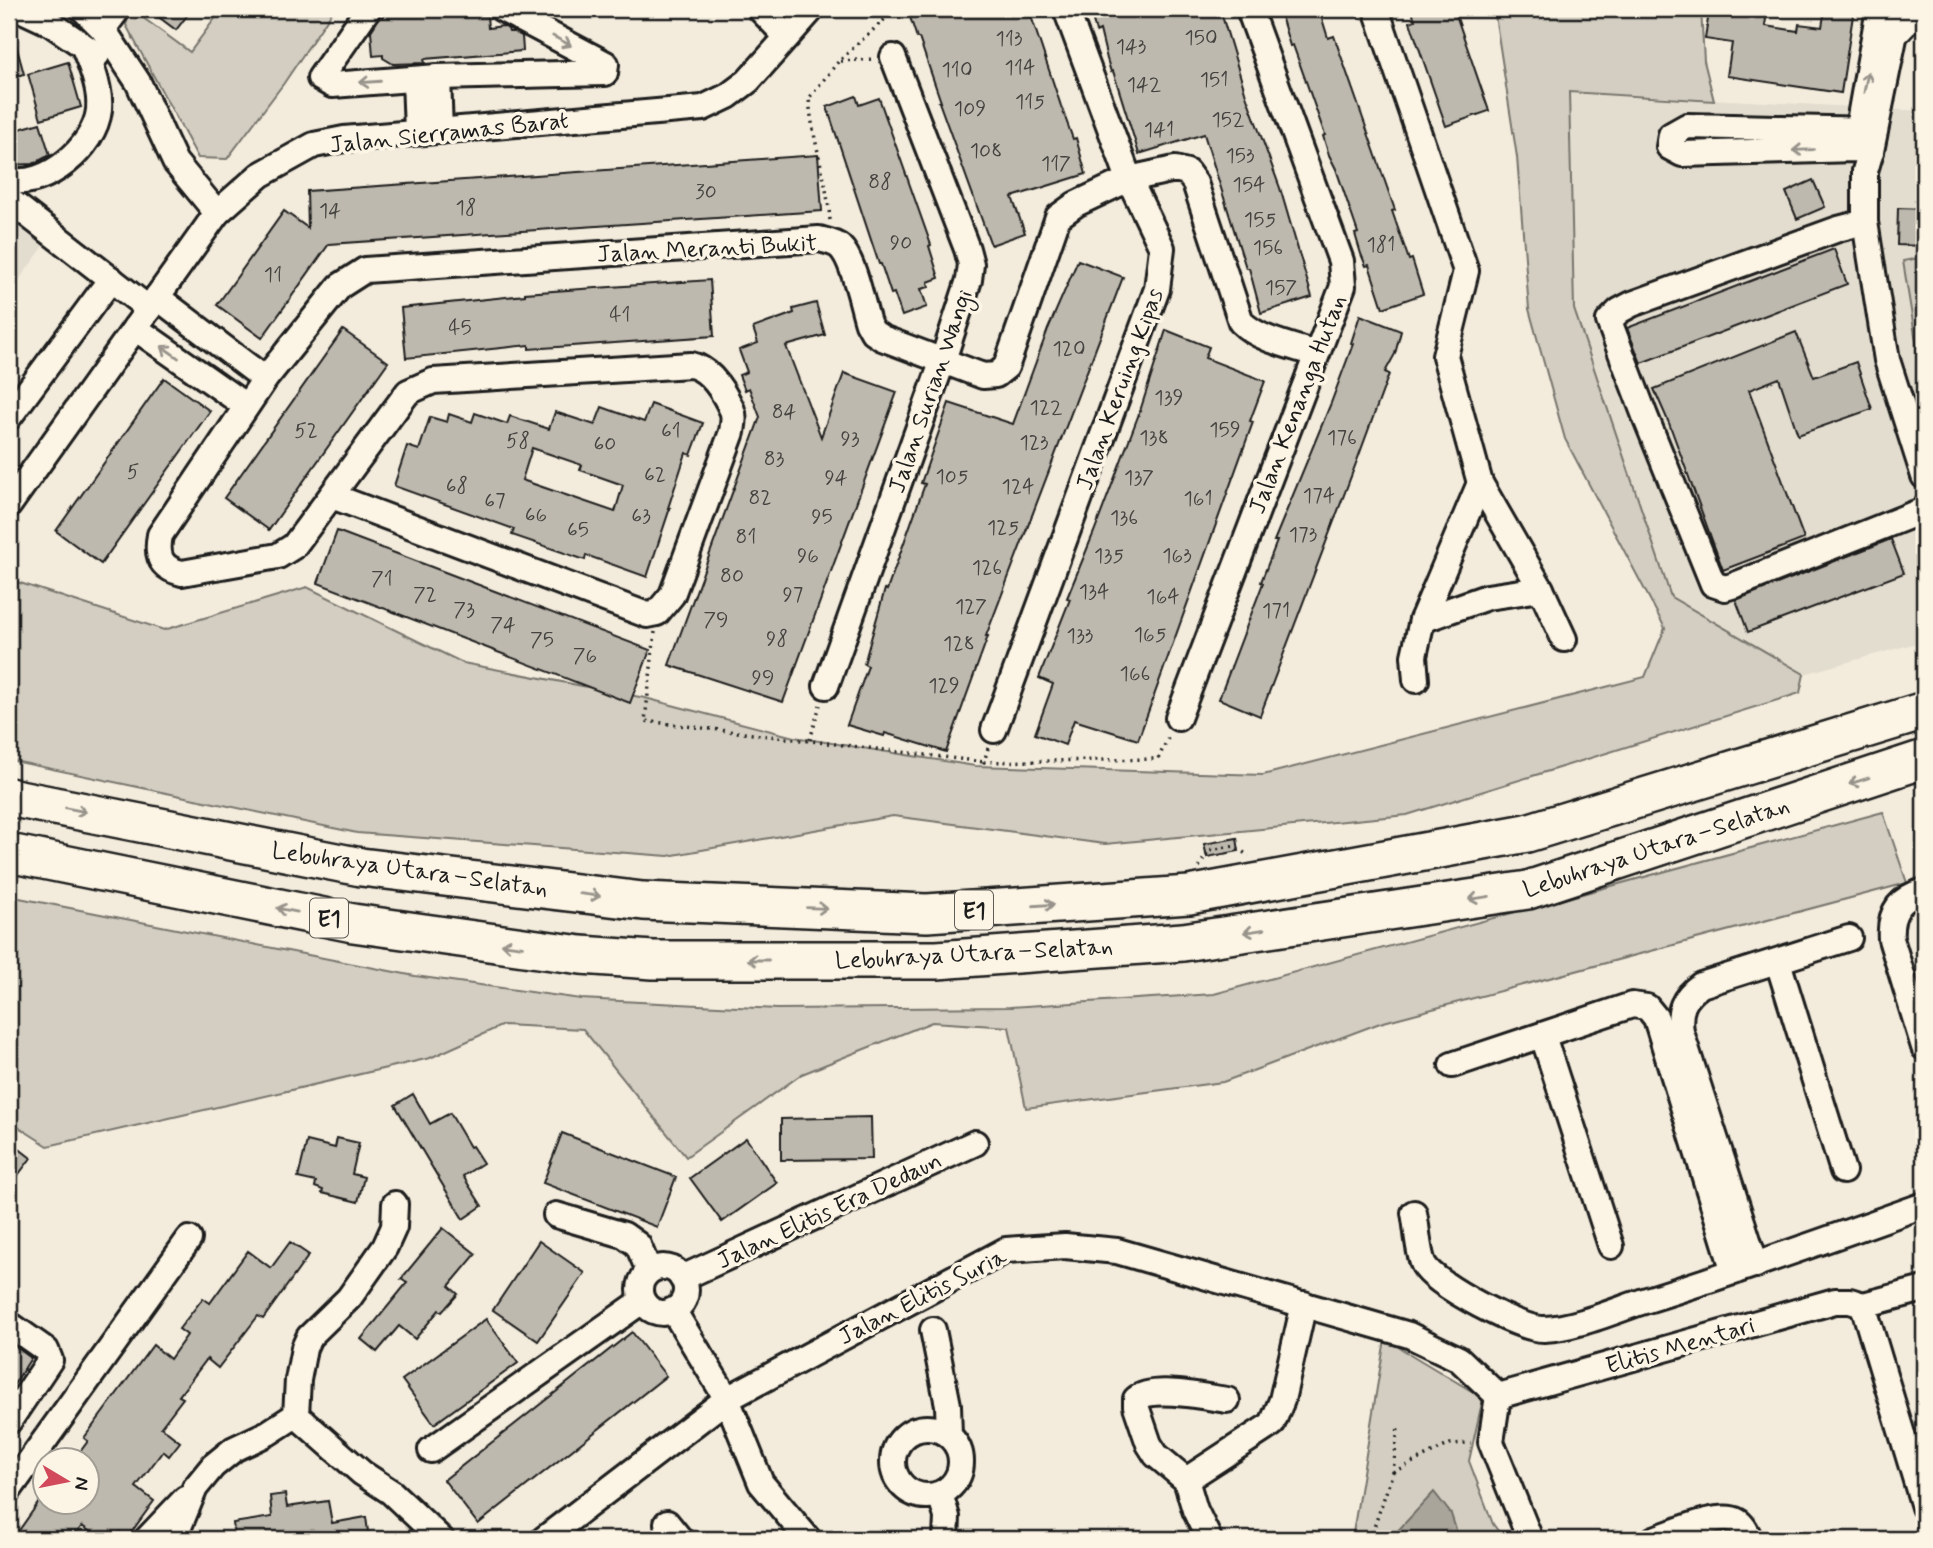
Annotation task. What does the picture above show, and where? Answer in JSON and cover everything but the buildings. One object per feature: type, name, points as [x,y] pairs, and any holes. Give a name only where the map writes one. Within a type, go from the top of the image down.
[{"type":"highway","name":"Lebuhraya Utara–Selatan","points":[[9,797],[361,867],[643,901],[927,913],[1189,895],[1527,833],[1924,711]]},
{"type":"highway","name":"Lebuhraya Utara–Selatan","points":[[9,853],[353,923],[581,955],[653,960],[937,960],[1183,942],[1528,890],[1924,760]]},
{"type":"street","points":[[20,9],[50,23],[138,82]]},
{"type":"street","points":[[83,9],[103,29],[138,82],[176,163],[217,213]]},
{"type":"street","points":[[103,29],[118,9]]},
{"type":"street","points":[[368,9],[320,78],[332,85],[427,78],[606,73],[606,64],[502,9]]},
{"type":"street","points":[[760,9],[786,36]]},
{"type":"street","name":"Jalan Sierramas Barat","points":[[9,505],[217,213],[260,175],[314,145],[344,139],[703,108],[728,96],[748,81],[812,9]]},
{"type":"street","name":"Jalan Keruing Kipas","points":[[994,730],[1157,289],[1162,248],[1129,179],[1066,9]]},
{"type":"street","name":"Jalan Kenanga Hutan","points":[[1178,718],[1343,286],[1341,261],[1249,9]]},
{"type":"street","points":[[1376,9],[1466,271],[1445,356],[1480,483],[1541,589],[1564,639]]},
{"type":"street","points":[[1892,12],[1865,146],[1865,222],[1887,360],[1924,476]]},
{"type":"street","points":[[9,180],[29,182],[54,171],[72,158],[94,126],[99,111],[98,97],[95,78],[84,47]]},
{"type":"street","name":"Jalan Surian Wangi","points":[[826,686],[943,360],[969,280],[971,264],[893,57]]},
{"type":"street","points":[[427,78],[428,132]]},
{"type":"street","points":[[1687,126],[1865,146],[1682,154],[1670,147],[1671,135],[1687,126]]},
{"type":"street","name":"Jalan Meranti Bukit","points":[[657,613],[672,595],[732,432],[733,411],[709,374],[701,367],[678,366],[433,381],[408,392],[294,546],[278,556],[182,573],[170,570],[161,561],[157,550],[160,535],[265,379],[340,286],[365,270],[807,240],[831,242],[840,247],[847,257],[873,332],[882,338],[984,376],[996,375],[1006,367],[1058,217],[1076,204],[1129,179],[1175,169],[1187,172],[1195,183],[1241,321],[1249,330],[1316,354]]},
{"type":"street","points":[[12,208],[111,279],[246,406]]},
{"type":"street","points":[[1865,222],[1838,229],[1632,304],[1609,321],[1713,583],[1725,588],[1735,585],[1924,510]]},
{"type":"street","points":[[9,416],[111,279]]},
{"type":"street","points":[[147,312],[265,379]]},
{"type":"street","points":[[1416,680],[1414,656],[1422,620],[1480,483]]},
{"type":"street","points":[[332,496],[635,613],[657,613]]},
{"type":"street","points":[[1422,620],[1487,597],[1541,589]]},
{"type":"street","points":[[1924,891],[1901,902],[1890,924],[1891,939],[1924,1047]]},
{"type":"street","points":[[1745,1268],[1681,1032],[1679,1019],[1682,1004],[1689,994],[1701,985],[1849,938]]},
{"type":"street","points":[[1778,962],[1843,1171]]},
{"type":"street","points":[[1452,1065],[1632,1005],[1647,1007],[1656,1018],[1745,1268]]},
{"type":"street","points":[[1542,1036],[1611,1247]]},
{"type":"street","name":"Jalan Elitis Era Dedaun","points":[[682,1278],[975,1143]]},
{"type":"street","points":[[296,1416],[298,1380],[304,1348],[309,1337],[349,1298],[386,1247],[394,1227],[395,1204]]},
{"type":"street","points":[[1414,1213],[1423,1264],[1437,1279],[1502,1317],[1526,1327],[1544,1329],[1574,1323],[1745,1268],[1924,1205]]},
{"type":"street","points":[[556,1215],[624,1235],[638,1245],[649,1271]]},
{"type":"street","points":[[10,1486],[189,1239]]},
{"type":"street","name":"Jalan Elitis Suria","points":[[544,1539],[727,1398],[1006,1250],[1065,1246],[1116,1251],[1409,1335],[1459,1359],[1498,1396]]},
{"type":"street","points":[[671,1268],[682,1278],[685,1285],[683,1300],[673,1310],[659,1313],[652,1311],[642,1301],[640,1288],[649,1271],[671,1268]]},
{"type":"street","points":[[1924,1289],[1863,1306],[1924,1507]]},
{"type":"street","points":[[430,1450],[642,1301]]},
{"type":"street","name":"Elitis Mentari","points":[[1498,1396],[1835,1301],[1850,1301],[1863,1306]]},
{"type":"street","points":[[1186,1480],[1272,1424],[1282,1400],[1304,1304]]},
{"type":"street","points":[[673,1310],[727,1398],[761,1483],[808,1539]]},
{"type":"street","points":[[9,1324],[46,1350],[50,1360],[9,1421]]},
{"type":"street","points":[[933,1330],[948,1405],[949,1435]]},
{"type":"street","points":[[1209,1539],[1195,1510],[1186,1480],[1156,1455],[1136,1406],[1136,1399],[1142,1395],[1161,1392],[1227,1400]]},
{"type":"street","points":[[1498,1396],[1491,1442],[1530,1539]]},
{"type":"street","points":[[147,1539],[213,1466],[234,1449],[296,1416]]},
{"type":"street","points":[[296,1416],[362,1473],[391,1492],[441,1539]]},
{"type":"street","points":[[915,1429],[939,1429],[957,1444],[961,1467],[950,1488],[940,1494],[919,1496],[901,1485],[895,1475],[894,1454],[898,1444],[905,1435],[915,1429]]},
{"type":"street","points":[[176,1534],[195,1488]]},
{"type":"street","points":[[940,1494],[947,1517],[946,1539]]},
{"type":"street","points":[[1654,1539],[1722,1517],[1737,1521],[1747,1531],[1750,1539]]},
{"type":"path","points":[[831,242],[826,193],[811,128],[809,98],[839,61],[896,9]]},
{"type":"path","points":[[839,61],[893,57]]},
{"type":"path","points":[[657,613],[645,721],[984,762],[1157,758],[1178,718]]},
{"type":"path","points":[[810,740],[826,686]]},
{"type":"path","points":[[984,762],[994,730]]},
{"type":"path","points":[[1370,1539],[1392,1472],[1398,1427]]},
{"type":"path","points":[[1392,1472],[1450,1444],[1491,1442]]},
{"type":"shaded area","points":[[131,9],[190,52],[222,9],[334,9],[284,83],[227,159],[198,158],[126,25]]},
{"type":"shaded area","points":[[1494,9],[1701,9],[1704,61],[1714,101],[1569,92],[1574,309],[1671,597],[1804,674],[1800,693],[1407,815],[1105,844],[893,816],[668,856],[357,833],[9,760],[9,588],[14,581],[164,630],[307,587],[463,663],[645,698],[794,737],[975,766],[1263,775],[1645,677],[1665,628],[1565,439],[1529,309],[1517,157]]},
{"type":"shaded area","points":[[1569,91],[1924,111],[1924,641],[1804,674],[1671,597],[1574,309]]},
{"type":"shaded area","points":[[9,188],[62,222],[9,293]]},
{"type":"shaded area","points":[[1924,257],[1924,377],[1903,261]]},
{"type":"shaded area","points":[[1883,812],[1907,883],[1380,1023],[1223,1082],[1026,1108],[1009,1027],[932,1022],[802,1074],[686,1157],[583,1029],[503,1025],[430,1058],[48,1146],[9,1121],[9,896],[415,976],[581,999],[777,1009],[1010,1007],[1214,994]]},
{"type":"shaded area","points":[[1385,1339],[1483,1398],[1469,1461],[1493,1524],[1504,1539],[1352,1539]]},
{"type":"shaded area","points":[[1434,1492],[1451,1514],[1459,1539],[1390,1539]]}]
